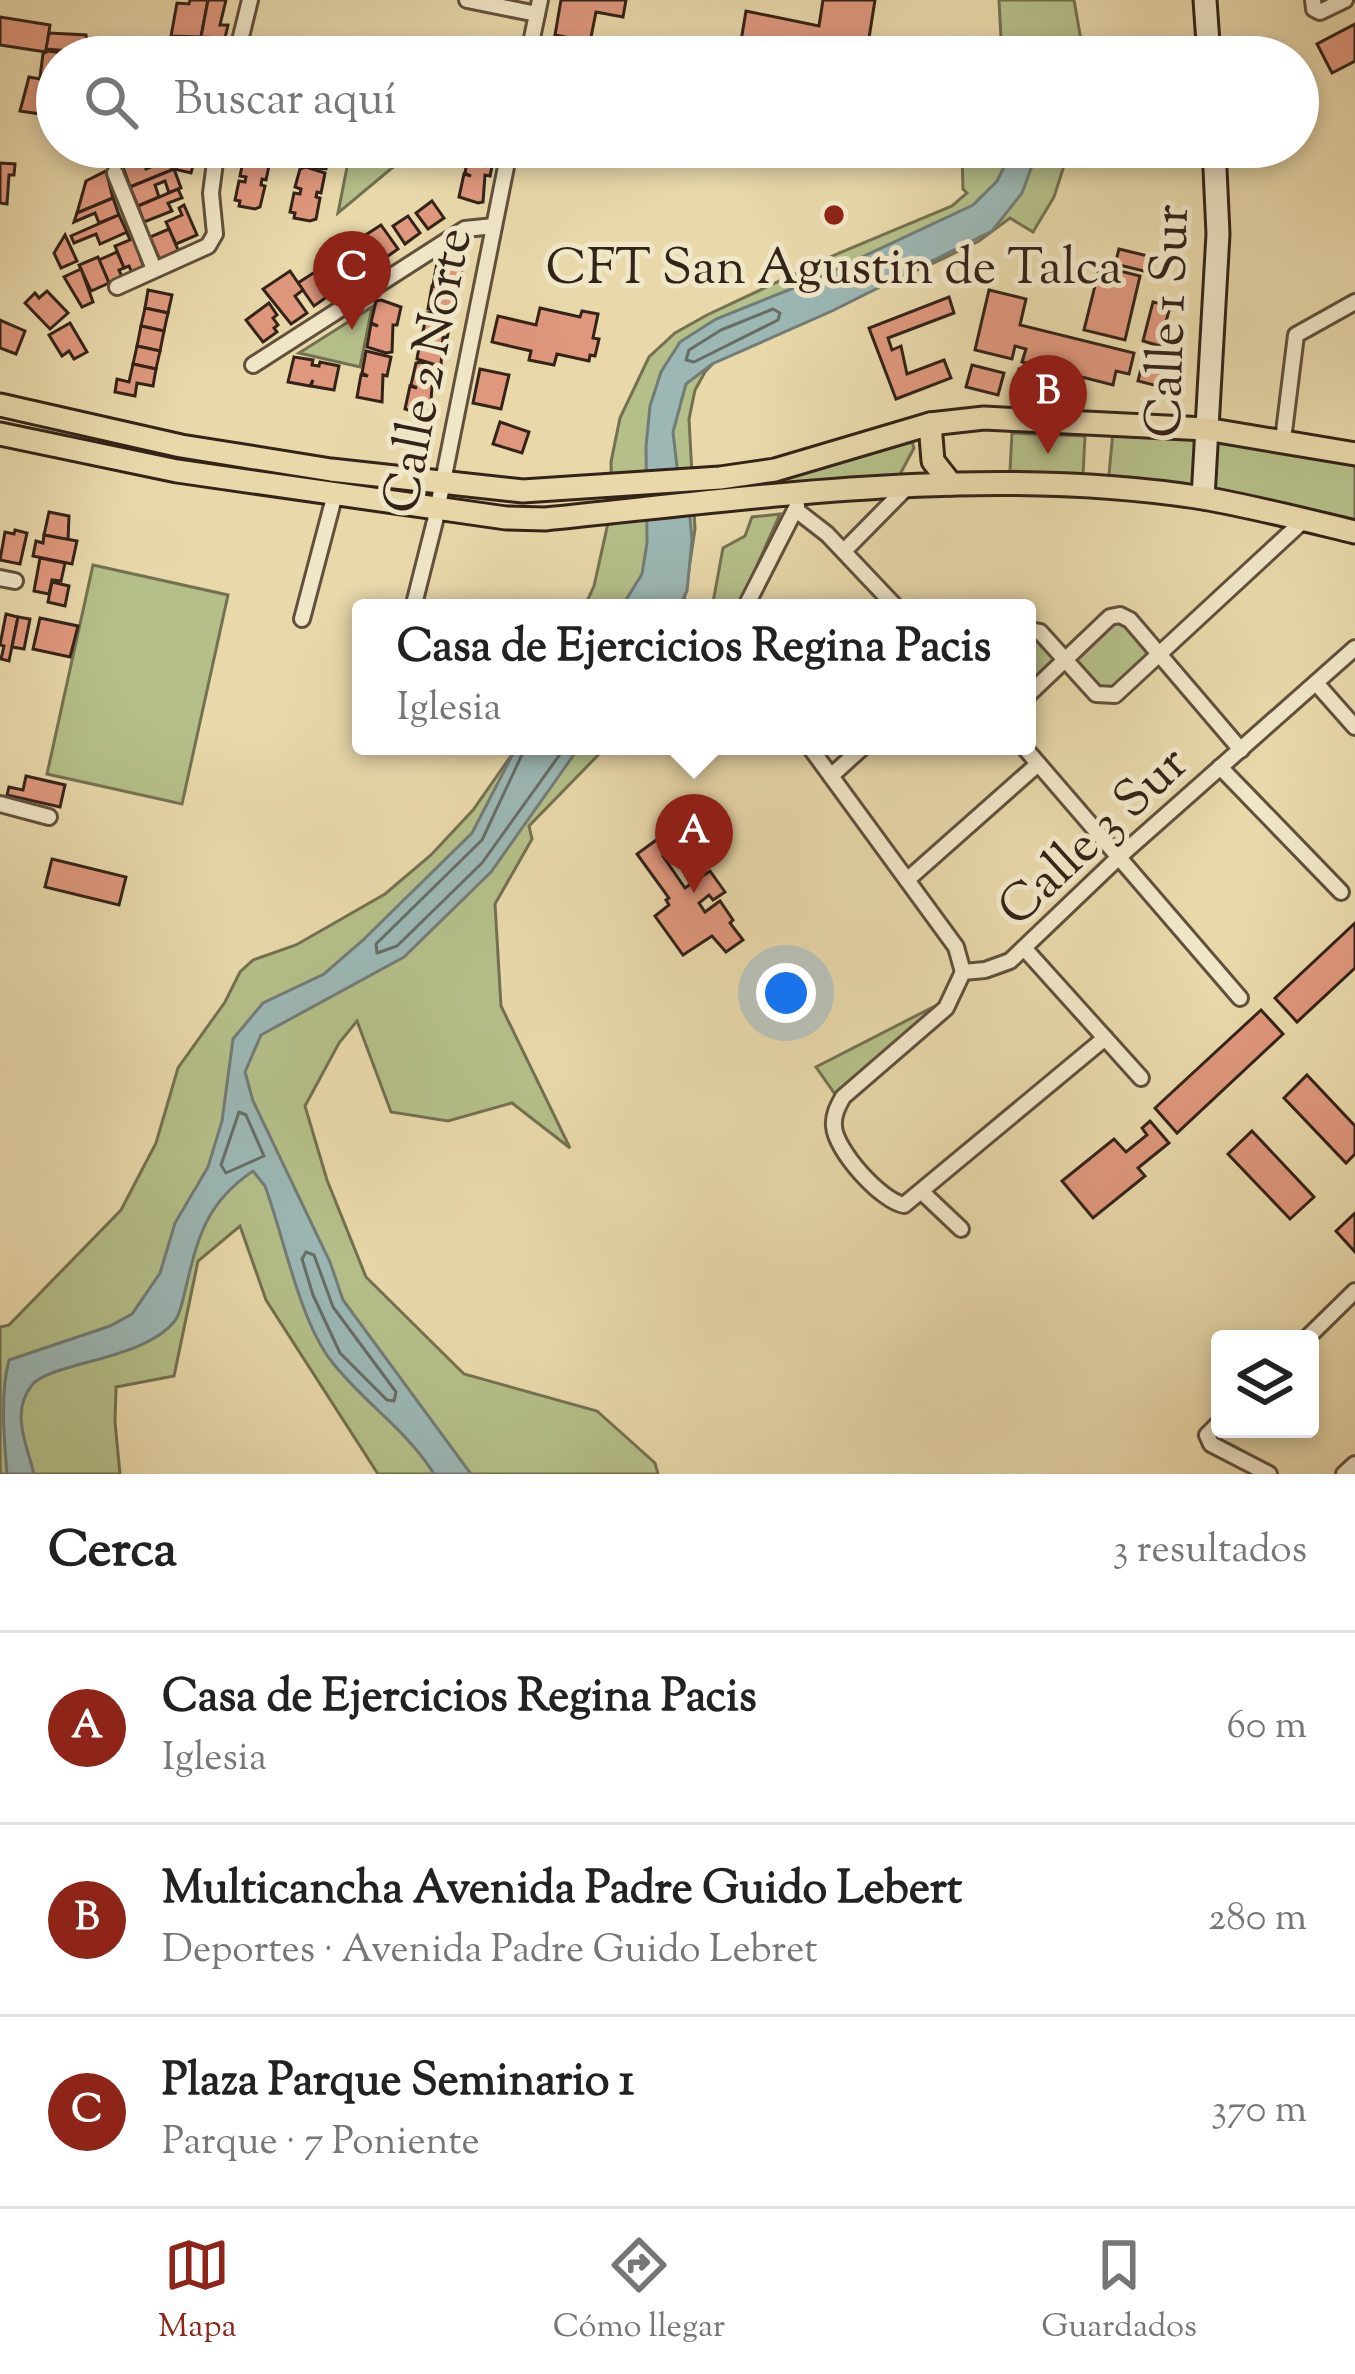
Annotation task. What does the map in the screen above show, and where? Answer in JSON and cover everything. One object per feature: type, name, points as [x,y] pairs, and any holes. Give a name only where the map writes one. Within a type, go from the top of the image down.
[{"type":"main road","points":[[0,405],[181,446],[442,482],[546,490],[721,489],[797,501],[910,484],[1079,488],[1203,498],[1355,532]]},
{"type":"main road","points":[[0,434],[177,471],[506,518],[545,519],[721,489],[984,418],[1206,429],[1355,454]]},
{"type":"main road","points":[[910,484],[929,435]]},
{"type":"main road","points":[[929,435],[939,472],[951,484]]},
{"type":"street","points":[[241,36],[250,0]]},
{"type":"street","points":[[466,0],[538,7]]},
{"type":"street","points":[[1205,0],[1208,36]]},
{"type":"street","points":[[1313,0],[1314,9],[1320,12],[1345,0]]},
{"type":"street","points":[[117,287],[208,246],[213,239],[214,168]]},
{"type":"street","name":"Calle 2 Norte","points":[[415,599],[506,168]]},
{"type":"street","name":"Calle 1 Sur","points":[[1203,498],[1218,234],[1215,168]]},
{"type":"street","points":[[115,173],[154,269]]},
{"type":"street","points":[[253,365],[465,229],[494,226]]},
{"type":"street","points":[[1283,440],[1296,335],[1355,302]]},
{"type":"street","points":[[844,550],[910,484]]},
{"type":"street","points":[[302,620],[335,494]]},
{"type":"street","points":[[749,599],[797,501],[889,599]]},
{"type":"street","points":[[1036,631],[1096,694],[1115,695],[1304,520]]},
{"type":"street","points":[[1036,682],[1110,617],[1120,615],[1130,620],[1240,750]]},
{"type":"street","name":"Calle 3 Sur","points":[[923,1193],[904,1205],[882,1197],[837,1141],[835,1116],[843,1097],[946,1008],[963,972],[998,967],[1024,948],[1120,856],[1355,648]]},
{"type":"street","points":[[1316,683],[1355,727]]},
{"type":"street","points":[[816,755],[956,947],[963,972]]},
{"type":"street","points":[[831,776],[854,755]]},
{"type":"street","points":[[1030,755],[1240,998]]},
{"type":"street","points":[[908,880],[1038,764]]},
{"type":"street","points":[[1220,767],[1341,892]]},
{"type":"street","points":[[0,804],[49,817]]},
{"type":"street","points":[[1024,948],[1142,1078]]},
{"type":"street","points":[[961,1229],[923,1193],[1105,1038]]},
{"type":"street","points":[[1315,1330],[1355,1291]]},
{"type":"street","points":[[1211,1430],[1208,1440],[1269,1474]]},
{"type":"street","points":[[1344,1474],[1355,1464]]},
{"type":"green space","points":[[999,0],[1074,0],[1080,36],[1001,36]]},
{"type":"green space","points":[[347,168],[392,168],[338,213]]},
{"type":"green space","points":[[962,168],[1063,168],[1054,197],[1033,232],[1010,218],[979,241],[936,262],[721,355],[695,390],[689,419],[695,529],[684,599],[588,599],[612,505],[611,462],[620,418],[649,357],[675,333],[707,315],[952,206],[967,193]]},
{"type":"green space","points":[[372,307],[360,367],[299,353]]},
{"type":"green space","points":[[1113,431],[1212,438],[1355,462],[1355,526],[1108,485]]},
{"type":"green space","points":[[1012,433],[1085,436],[1083,475],[1010,471]]},
{"type":"green space","points":[[912,442],[914,448],[898,478],[708,490],[707,486],[801,474]]},
{"type":"green space","points":[[780,514],[742,599],[714,599],[723,548],[745,536],[752,517]]},
{"type":"green space","points":[[93,565],[228,595],[182,804],[47,774]]},
{"type":"green space","points":[[1120,615],[1158,654],[1109,696],[1067,660],[1036,683],[1036,637],[1067,659]]},
{"type":"green space","points":[[512,755],[598,755],[529,826],[532,839],[495,904],[501,1006],[570,1148],[512,1103],[448,1121],[391,1112],[357,1021],[339,1043],[305,1106],[327,1180],[366,1277],[464,1374],[597,1411],[655,1463],[658,1474],[378,1474],[266,1300],[240,1226],[198,1261],[174,1376],[116,1387],[120,1474],[0,1474],[0,1327],[9,1325],[121,1210],[156,1143],[178,1068],[225,1002],[240,972],[253,960],[296,945],[385,894],[473,810]]},
{"type":"green space","points":[[935,1006],[837,1097],[816,1067]]},
{"type":"water","points":[[1004,168],[1031,168],[1022,193],[992,231],[832,311],[712,364],[686,384],[673,432],[692,540],[687,591],[683,599],[627,599],[642,574],[647,543],[650,406],[661,372],[680,342],[716,319],[811,281],[973,205]]},
{"type":"water","points":[[512,755],[574,755],[491,872],[404,957],[261,1035],[245,1072],[253,1101],[330,1262],[343,1300],[471,1474],[434,1474],[332,1362],[310,1324],[265,1186],[253,1171],[225,1195],[207,1222],[174,1322],[141,1345],[58,1371],[32,1385],[21,1417],[34,1474],[7,1474],[4,1401],[9,1360],[132,1314],[160,1273],[175,1223],[208,1167],[222,1121],[233,1039],[263,1003],[324,974],[472,833]]},
{"type":"building","points":[[190,0],[208,0],[201,36],[171,36],[177,3],[189,4]]},
{"type":"building","points":[[208,0],[226,0],[220,25],[228,25],[225,36],[201,36]]},
{"type":"building","points":[[561,0],[626,0],[623,17],[596,12],[591,36],[555,35]]},
{"type":"building","points":[[823,0],[875,0],[869,36],[742,36],[746,11],[819,26]]},
{"type":"building","points":[[0,17],[50,25],[48,36],[36,36],[36,50],[0,45]]},
{"type":"building","points":[[1355,24],[1355,61],[1332,73],[1319,43]]},
{"type":"building","points":[[29,77],[36,78],[36,113],[20,111]]},
{"type":"building","points":[[0,163],[15,164],[14,175],[9,175],[7,204],[0,203]]},
{"type":"building","points":[[123,168],[171,168],[172,170],[130,187]]},
{"type":"building","points":[[242,168],[269,168],[266,180],[262,179],[260,207],[239,206],[240,201],[235,200],[239,181],[245,182],[246,177],[240,176]]},
{"type":"building","points":[[466,168],[492,168],[490,176],[485,175],[483,202],[459,197],[464,174],[471,176]]},
{"type":"building","points":[[174,169],[181,188],[169,193],[165,181],[155,185],[159,197],[138,206],[130,187]]},
{"type":"building","points":[[300,169],[325,173],[316,197],[320,198],[316,219],[310,221],[294,218],[295,213],[290,212],[294,193],[300,194],[301,189],[295,187]]},
{"type":"building","points":[[106,171],[113,198],[77,213],[86,181]]},
{"type":"building","points":[[178,189],[182,198],[168,203],[172,211],[144,222],[138,206]]},
{"type":"building","points":[[113,198],[119,215],[99,223],[95,213],[74,222],[77,213]]},
{"type":"building","points":[[432,201],[444,218],[428,229],[416,213]]},
{"type":"building","points":[[184,205],[197,235],[176,244],[166,222],[182,215],[179,208]]},
{"type":"building","points":[[119,215],[127,232],[100,244],[96,234],[74,243],[71,236]]},
{"type":"building","points":[[408,216],[420,233],[405,244],[393,226]]},
{"type":"building","points":[[381,225],[398,249],[381,261],[364,236]]},
{"type":"building","points":[[169,229],[179,252],[160,260],[150,237]]},
{"type":"building","points":[[133,231],[145,259],[141,260],[144,267],[132,273],[129,266],[124,268],[115,246],[130,240],[127,233]]},
{"type":"building","points":[[65,235],[77,261],[61,268],[54,253]]},
{"type":"building","points":[[353,241],[371,267],[356,278],[338,251]]},
{"type":"building","points":[[1119,249],[1156,258],[1152,273],[1115,264]]},
{"type":"building","points":[[117,252],[124,268],[119,270],[122,277],[109,283],[99,260]]},
{"type":"building","points":[[98,257],[109,283],[91,291],[79,265]]},
{"type":"building","points":[[437,263],[462,269],[458,288],[454,287],[452,315],[428,309],[432,286],[439,287],[433,285]]},
{"type":"building","points":[[1100,266],[1140,276],[1125,340],[1084,330]]},
{"type":"building","points":[[81,269],[93,302],[82,307],[64,277]]},
{"type":"building","points":[[318,270],[334,292],[314,306],[298,283]]},
{"type":"building","points":[[290,271],[303,290],[295,296],[307,313],[291,324],[263,289]]},
{"type":"building","points":[[148,290],[172,295],[168,313],[145,308]]},
{"type":"building","points":[[989,290],[1026,299],[1020,325],[1134,353],[1129,374],[1116,371],[1113,385],[1022,362],[1026,349],[1015,346],[1012,359],[975,350]]},
{"type":"building","points":[[47,291],[68,313],[50,329],[25,303],[35,293],[39,298]]},
{"type":"building","points":[[949,297],[954,313],[888,338],[892,350],[901,346],[907,374],[944,360],[951,378],[896,399],[869,328]]},
{"type":"building","points":[[376,301],[401,307],[397,325],[393,325],[392,352],[386,353],[367,347],[371,324],[378,326],[371,323]]},
{"type":"building","points":[[1153,302],[1170,306],[1160,346],[1143,341]]},
{"type":"building","points":[[269,303],[277,315],[273,318],[277,332],[263,342],[246,320]]},
{"type":"building","points":[[145,308],[168,313],[164,331],[141,326]]},
{"type":"building","points":[[540,308],[580,317],[582,311],[598,314],[595,356],[590,355],[589,361],[557,354],[554,365],[529,360],[531,351],[492,342],[498,316],[536,325]]},
{"type":"building","points":[[427,313],[451,319],[447,338],[443,337],[441,365],[417,359],[421,336],[428,338],[422,336]]},
{"type":"building","points":[[0,320],[25,331],[16,354],[0,348]]},
{"type":"building","points":[[70,323],[87,352],[74,359],[69,351],[62,356],[49,335]]},
{"type":"building","points":[[141,326],[164,331],[160,351],[137,346]]},
{"type":"building","points":[[137,346],[160,351],[156,369],[133,364]]},
{"type":"building","points":[[366,351],[391,357],[387,376],[383,375],[382,402],[357,397],[361,375],[368,376],[362,373]]},
{"type":"building","points":[[294,357],[313,360],[312,365],[339,366],[334,390],[311,386],[313,380],[310,386],[288,382]]},
{"type":"building","points":[[416,363],[440,369],[436,388],[432,387],[430,414],[424,415],[405,409],[410,386],[417,388],[411,385]]},
{"type":"building","points":[[133,364],[156,369],[153,386],[137,383],[135,396],[115,392],[117,379],[129,382]]},
{"type":"building","points":[[972,365],[1004,373],[998,395],[966,387]]},
{"type":"building","points":[[1142,365],[1177,374],[1173,390],[1138,381]]},
{"type":"building","points":[[480,369],[509,375],[501,409],[473,403]]},
{"type":"building","points":[[1019,369],[1047,376],[1043,391],[1015,384]]},
{"type":"building","points":[[500,422],[529,432],[522,453],[493,444]]},
{"type":"building","points":[[49,512],[69,516],[68,540],[44,535]]},
{"type":"building","points":[[15,530],[27,533],[20,564],[0,560],[5,532],[14,534]]},
{"type":"building","points":[[44,535],[77,541],[72,564],[33,556],[36,541],[43,543]]},
{"type":"building","points":[[40,558],[65,563],[61,581],[52,580],[49,594],[34,591]]},
{"type":"building","points":[[52,582],[69,586],[65,606],[48,602]]},
{"type":"building","points":[[6,614],[18,617],[9,661],[1,659],[4,646],[0,645]]},
{"type":"building","points":[[18,617],[30,619],[24,649],[12,647]]},
{"type":"building","points":[[40,618],[78,626],[70,657],[33,649]]},
{"type":"building","points":[[26,776],[65,785],[60,807],[7,795],[9,787],[23,790]]},
{"type":"building","points":[[670,830],[679,844],[663,856],[685,888],[710,871],[725,892],[699,903],[705,912],[720,901],[733,920],[730,923],[743,940],[726,952],[712,936],[683,955],[655,916],[669,905],[669,898],[637,854]]},
{"type":"building","points":[[52,859],[126,877],[119,905],[45,887]]},
{"type":"building","points":[[1355,923],[1355,968],[1297,1022],[1275,998]]},
{"type":"building","points":[[1261,1010],[1283,1034],[1177,1133],[1155,1108]]},
{"type":"building","points":[[1307,1075],[1355,1126],[1355,1154],[1346,1163],[1284,1098]]},
{"type":"building","points":[[1150,1121],[1169,1143],[1138,1168],[1145,1176],[1093,1218],[1062,1181],[1114,1139],[1126,1152],[1147,1135],[1142,1128]]},
{"type":"building","points":[[1252,1131],[1314,1197],[1290,1219],[1228,1154]]},
{"type":"building","points":[[1355,1213],[1355,1252],[1336,1231]]},
{"type":"place","name":"CFT San Agustin de Talca","points":[[834,215]]},
{"type":"place","name":"Plaza Parque Seminario 1","points":[[352,330]]},
{"type":"place","name":"Multicancha Avenida Padre Guido Lebert","points":[[1048,454]]},
{"type":"place","name":"Casa de Ejercicios Regina Pacis","points":[[694,893]]}]
